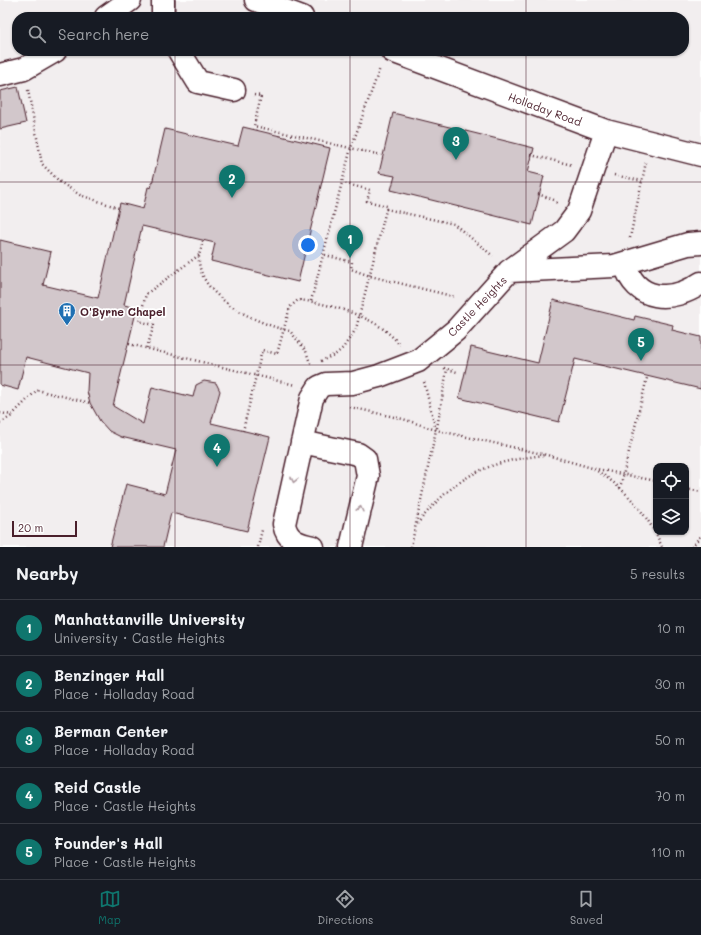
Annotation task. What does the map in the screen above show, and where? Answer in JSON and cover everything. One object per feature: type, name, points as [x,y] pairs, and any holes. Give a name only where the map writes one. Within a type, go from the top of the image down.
[{"type":"street","points":[[113,12],[130,0]]},
{"type":"street","points":[[163,0],[163,12]]},
{"type":"street","points":[[256,0],[288,12]]},
{"type":"street","points":[[0,76],[24,69],[46,56]]},
{"type":"street","points":[[182,56],[198,82],[234,90]]},
{"type":"street","name":"Holladay Road","points":[[387,58],[606,131],[701,155]]},
{"type":"street","points":[[509,272],[564,231],[579,211],[606,131]]},
{"type":"street","name":"Castle Heights","points":[[312,398],[319,387],[326,384],[353,382],[379,376],[418,361],[456,330],[509,272],[614,266],[625,264],[688,244],[701,243]]},
{"type":"street","points":[[625,264],[628,276],[636,286],[651,294],[664,297],[678,295],[701,283]]},
{"type":"street","points":[[312,398],[284,524],[285,532],[291,539],[299,544],[313,547]]},
{"type":"street","points":[[302,442],[358,454],[365,459],[368,476],[351,547]]},
{"type":"path","points":[[312,301],[325,255],[351,148],[387,58]]},
{"type":"path","points":[[24,69],[42,164],[60,182],[80,195],[119,208]]},
{"type":"path","points":[[234,90],[262,96],[254,126],[381,155]]},
{"type":"path","points":[[625,264],[650,142]]},
{"type":"path","points":[[203,240],[199,256],[204,278],[216,293],[239,310],[259,322],[290,331],[306,351],[311,365],[336,354],[343,348],[356,329],[387,206],[367,201],[370,190],[343,183]]},
{"type":"path","points":[[386,209],[454,224],[501,262],[509,272]]},
{"type":"path","points":[[325,255],[352,262],[350,269],[370,276],[482,303]]},
{"type":"path","points":[[147,348],[154,325],[139,321],[146,294],[199,256]]},
{"type":"path","points":[[243,430],[262,350],[277,354],[290,307],[298,300],[312,301],[360,316],[378,325],[418,361],[436,430]]},
{"type":"path","points":[[129,344],[296,385],[295,393],[312,398],[403,419],[436,430],[547,455],[592,468],[653,480]]},
{"type":"path","points":[[411,547],[436,430],[447,369]]},
{"type":"path","points":[[620,488],[647,378]]},
{"type":"path","points":[[0,423],[12,415],[37,390],[90,403]]},
{"type":"path","points":[[0,413],[12,415]]},
{"type":"path","points":[[416,525],[432,506],[466,477],[496,464],[513,459],[547,455]]},
{"type":"path","points":[[592,468],[608,477],[642,512],[655,530],[662,547]]},
{"type":"path","points":[[689,489],[701,492]]},
{"type":"path","points":[[692,547],[701,535]]},
{"type":"shaded area","points":[[0,0],[701,0],[701,547],[0,547]]},
{"type":"building","points":[[18,87],[26,123],[0,129],[0,91]]},
{"type":"building","points":[[393,113],[534,148],[528,172],[544,176],[532,225],[391,190],[395,176],[379,173]]},
{"type":"building","points":[[243,127],[330,148],[298,282],[211,261],[215,243],[142,226],[124,305],[137,308],[113,406],[143,424],[152,387],[193,397],[196,385],[204,381],[216,383],[220,391],[211,423],[270,437],[247,531],[171,513],[163,547],[110,547],[126,484],[165,494],[176,450],[121,437],[109,431],[100,421],[90,403],[87,391],[88,373],[26,357],[18,390],[0,385],[0,240],[51,252],[43,285],[98,298],[120,203],[143,209],[148,187],[151,188],[165,129],[238,146]]},
{"type":"building","points":[[553,300],[634,320],[635,316],[673,325],[672,330],[701,337],[701,389],[575,359],[559,422],[459,398],[471,347],[538,363]]},
{"type":"place","name":"Berman Center","points":[[456,160]]},
{"type":"place","name":"Benzinger Hall","points":[[232,198]]},
{"type":"place","name":"Manhattanville University","points":[[350,258]]},
{"type":"place","name":"O'Byrne Chapel","points":[[67,326]]},
{"type":"place","name":"Founder's Hall","points":[[641,361]]},
{"type":"place","name":"Reid Castle","points":[[217,467]]}]
